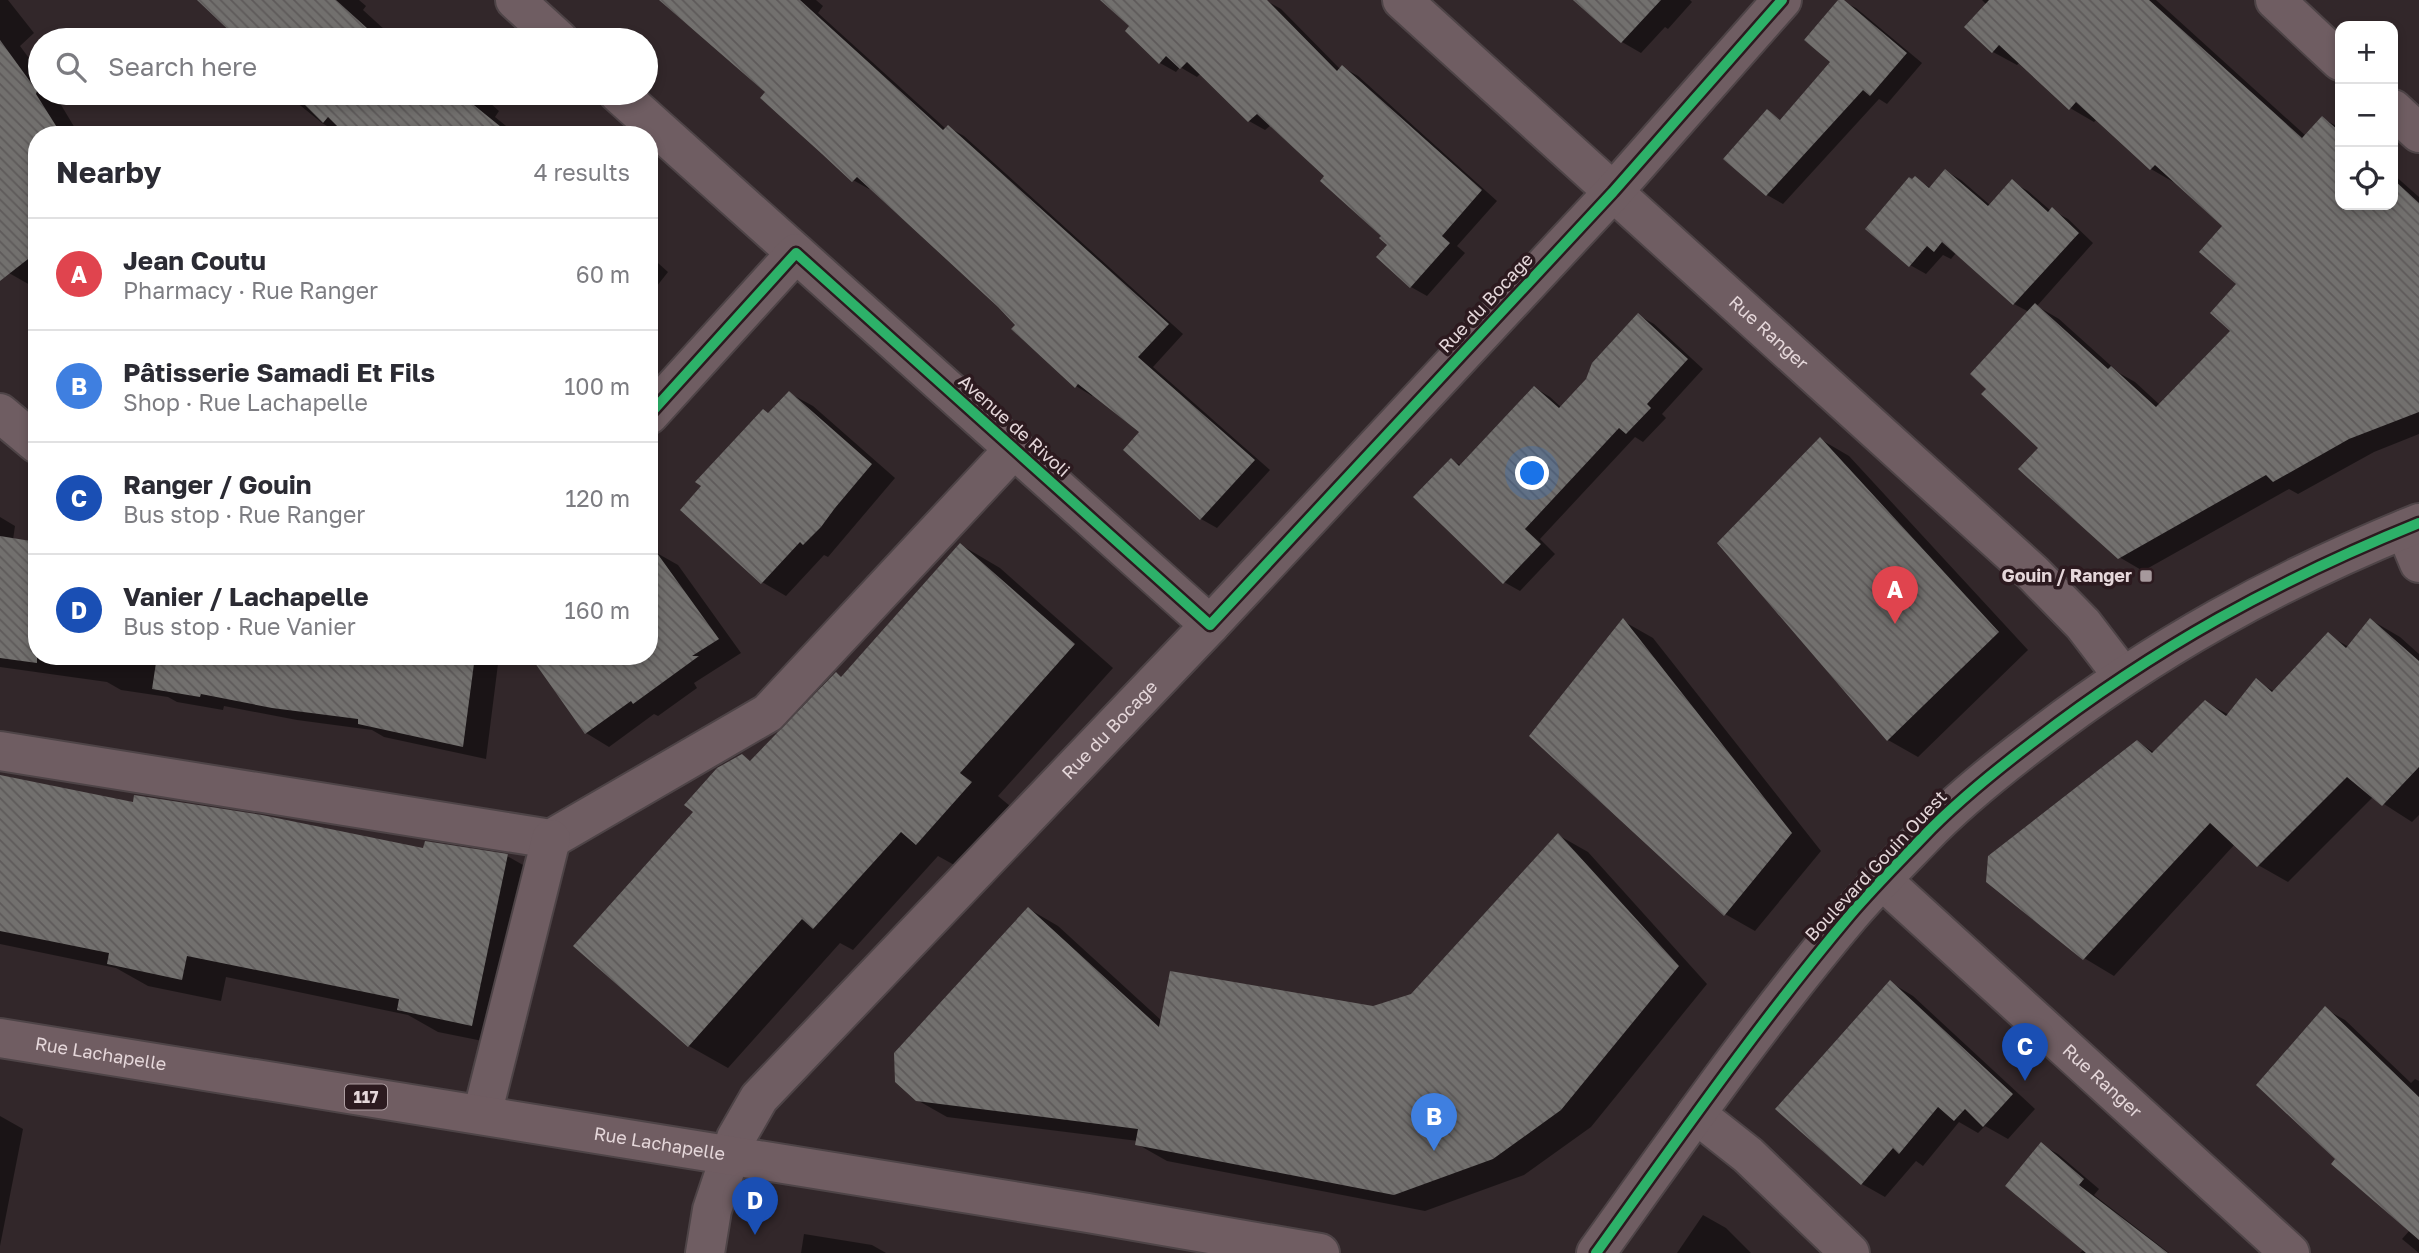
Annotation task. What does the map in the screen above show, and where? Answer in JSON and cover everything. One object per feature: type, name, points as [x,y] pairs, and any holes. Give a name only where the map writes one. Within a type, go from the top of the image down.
[{"type":"main road","name":"Rue Lachapelle","points":[[0,1038],[1320,1253]]},
{"type":"street","points":[[515,0],[546,28]]},
{"type":"street","name":"Rue Ranger","points":[[1402,0],[2033,573],[2083,624],[2122,675]]},
{"type":"street","name":"Rue du Bocage","points":[[705,1253],[712,1210],[736,1138],[759,1098],[1210,625],[1613,192],[1782,0]]},
{"type":"street","points":[[2274,0],[2335,56]]},
{"type":"street","name":"Avenue de Rivoli","points":[[631,105],[655,126]]},
{"type":"street","points":[[2398,114],[2419,133]]},
{"type":"street","name":"Avenue de Rivoli","points":[[658,129],[1210,625]]},
{"type":"street","points":[[658,405],[796,253]]},
{"type":"street","points":[[0,413],[28,436]]},
{"type":"street","points":[[0,751],[551,839],[768,713],[1014,449]]},
{"type":"street","name":"Boulevard Gouin Ouest","points":[[1596,1253],[1696,1114],[1815,957],[1922,838],[1976,788],[2122,675],[2196,630],[2270,589],[2414,538]]},
{"type":"street","points":[[482,1115],[551,839]]},
{"type":"street","name":"Rue Ranger","points":[[1882,880],[2290,1253]]},
{"type":"street","points":[[1696,1114],[1748,1155],[1850,1253]]},
{"type":"building","points":[[197,0],[336,0],[367,28],[226,28]]},
{"type":"building","points":[[659,0],[800,0],[943,130],[948,125],[1169,324],[1138,357],[1255,460],[1200,520],[1123,450],[1139,432],[1078,384],[1075,388],[1011,329],[1015,325],[998,307],[857,177],[852,182],[760,98],[765,92]]},
{"type":"building","points":[[1100,0],[1267,0],[1337,71],[1342,65],[1482,190],[1442,236],[1450,243],[1410,288],[1376,257],[1387,245],[1379,238],[1381,236],[1320,181],[1324,176],[1257,114],[1248,122],[1187,62],[1180,69],[1166,56],[1159,64],[1125,31],[1129,26]]},
{"type":"building","points":[[1573,0],[1661,0],[1621,43]]},
{"type":"building","points":[[1838,0],[1844,0],[1907,53],[1870,96],[1863,90],[1766,196],[1723,159],[1767,109],[1780,120],[1830,62],[1804,40]]},
{"type":"building","points":[[1989,0],[2149,0],[2302,138],[2322,116],[2335,128],[2335,210],[2398,210],[2398,184],[2419,203],[2419,412],[2349,439],[2273,482],[2266,475],[2118,559],[2018,469],[2038,448],[1981,394],[1986,389],[1970,374],[2035,303],[2108,369],[2111,366],[2156,407],[2230,331],[2210,313],[2236,284],[2199,252],[2222,226],[2155,165],[2150,170],[2076,102],[2069,110],[1999,45],[1992,53],[1964,27]]},
{"type":"building","points":[[0,40],[28,79],[28,105],[43,105],[56,126],[28,126],[28,259],[0,281]]},
{"type":"building","points":[[305,105],[474,105],[500,126],[337,126],[328,117],[323,123]]},
{"type":"building","points":[[1945,169],[1988,206],[2012,179],[2048,212],[2052,207],[2079,233],[2013,305],[1942,242],[1934,252],[1927,246],[1909,267],[1865,229],[1909,177],[1912,179],[1915,176],[1929,188]]},
{"type":"building","points":[[1638,313],[1688,359],[1647,404],[1651,408],[1626,434],[1619,428],[1525,529],[1541,544],[1503,584],[1413,497],[1451,458],[1459,466],[1534,386],[1559,408],[1586,379],[1592,363]]},
{"type":"building","points":[[789,391],[872,464],[821,527],[803,545],[800,542],[761,584],[680,510],[701,486],[695,482],[763,409],[768,413]]},
{"type":"building","points":[[1820,437],[1999,632],[1887,741],[1717,543]]},
{"type":"building","points":[[0,536],[28,541],[28,662],[0,658]]},
{"type":"building","points":[[960,543],[1075,644],[960,773],[972,782],[916,845],[901,832],[813,929],[802,919],[688,1047],[573,946],[693,812],[684,805],[717,768],[742,754],[750,761],[836,672],[841,677]]},
{"type":"building","points":[[658,554],[719,639],[692,656],[699,656],[633,704],[631,701],[585,734],[536,665],[658,665]]},
{"type":"building","points":[[1623,618],[1792,833],[1724,916],[1529,736]]},
{"type":"building","points":[[2370,618],[2419,661],[2419,767],[2382,806],[2347,777],[2257,867],[2210,823],[2083,960],[1986,882],[1988,856],[2137,740],[2152,753],[2205,700],[2226,716],[2256,678],[2272,692],[2328,632],[2346,648]]},
{"type":"building","points":[[156,665],[474,665],[463,747],[358,724],[358,719],[272,708],[201,694],[200,697],[152,689]]},
{"type":"building","points":[[0,775],[133,802],[134,795],[262,815],[423,848],[425,841],[508,854],[472,1026],[397,1010],[399,999],[187,956],[182,980],[107,964],[109,953],[0,931]]},
{"type":"building","points":[[1558,833],[1679,966],[1561,1110],[1493,1159],[1394,1195],[1135,1145],[1138,1129],[916,1101],[895,1082],[894,1053],[1028,907],[1159,1027],[1170,971],[1373,1006],[1411,994]]},
{"type":"building","points":[[1890,980],[2013,1094],[1983,1127],[1965,1109],[1954,1121],[1938,1107],[1899,1154],[1893,1148],[1861,1185],[1775,1109]]},
{"type":"building","points":[[2325,1006],[2419,1097],[2419,1240],[2331,1164],[2335,1159],[2256,1085]]},
{"type":"building","points":[[2041,1142],[2084,1179],[2079,1185],[2168,1253],[2086,1253],[2005,1186]]},
{"type":"cycle path","points":[[658,405],[796,253],[1210,625],[1613,192],[1782,0]]},
{"type":"cycle path","points":[[1596,1253],[1720,1082],[1816,956],[1877,885],[1962,799],[2079,708],[2171,646],[2316,568],[2419,523]]},
{"type":"place","name":"Gouin / Ranger","points":[[2146,576]]},
{"type":"place","name":"Jean Coutu","points":[[1895,624]]},
{"type":"place","name":"Ranger / Gouin","points":[[2025,1081]]},
{"type":"place","name":"Pâtisserie Samadi Et Fils","points":[[1434,1151]]},
{"type":"place","name":"Vanier / Lachapelle","points":[[755,1235]]}]
